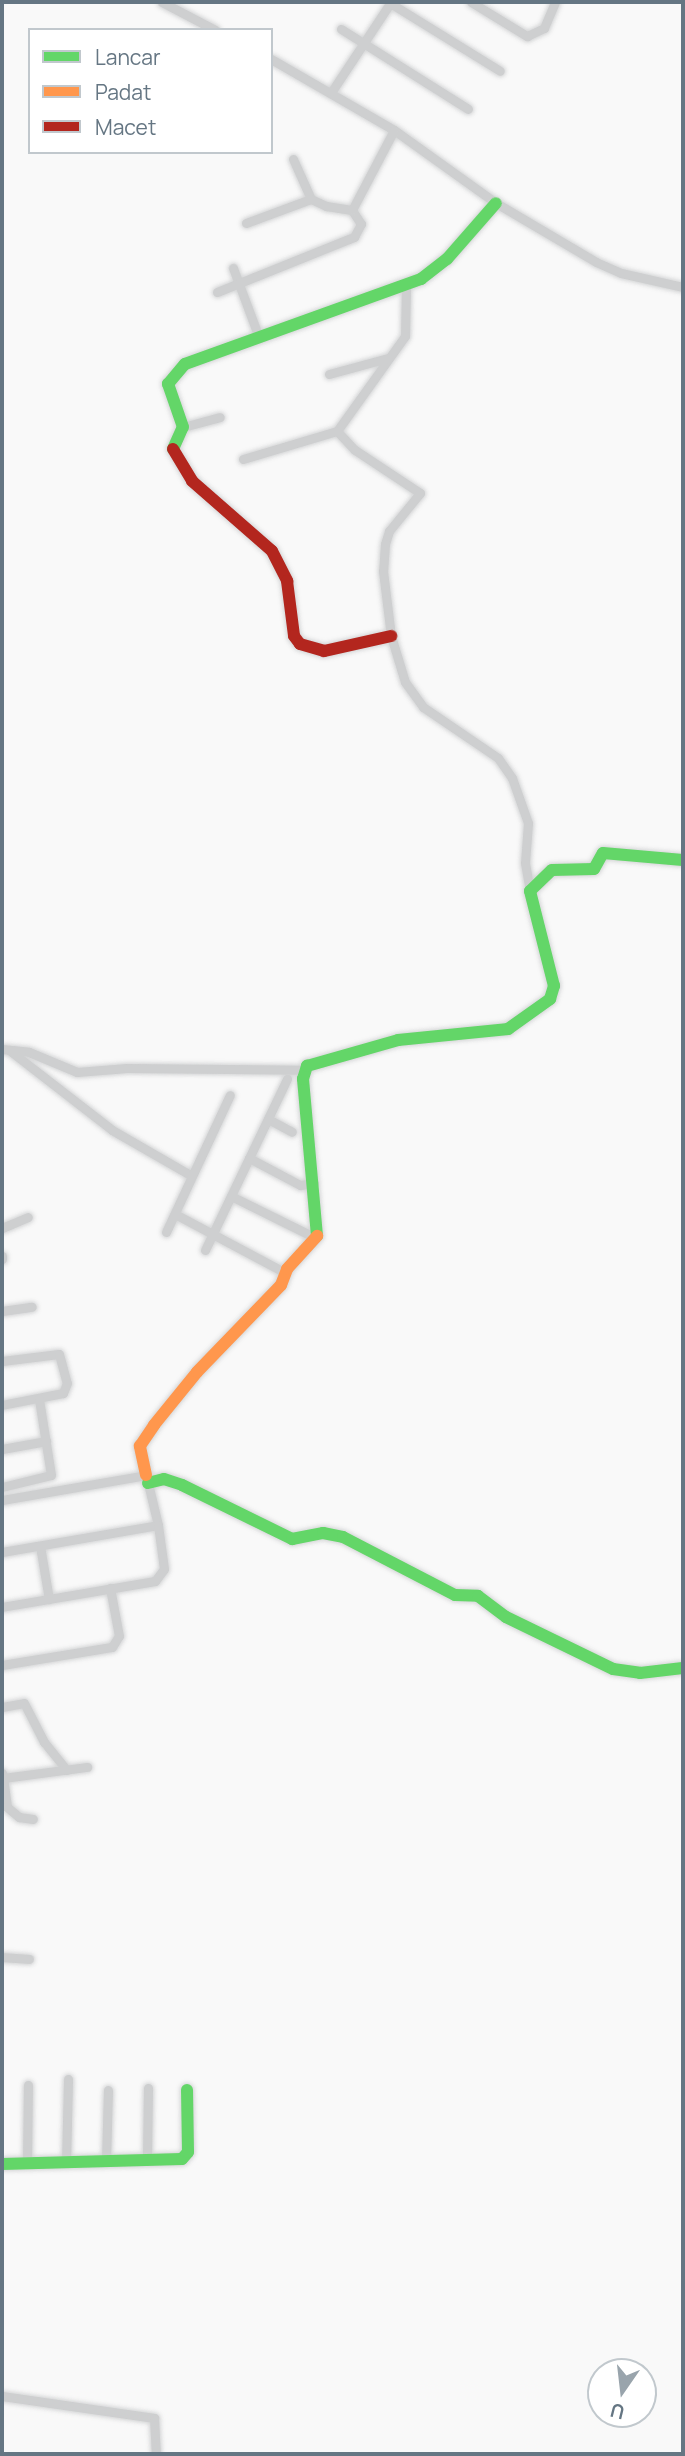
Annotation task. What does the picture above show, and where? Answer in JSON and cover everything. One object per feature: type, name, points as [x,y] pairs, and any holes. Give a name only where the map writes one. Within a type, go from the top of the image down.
[{"type":"street","points":[[162,2],[211,28]]},
{"type":"street","points":[[332,91],[390,2],[500,71]]},
{"type":"street","points":[[471,2],[527,36],[544,28],[555,2]]},
{"type":"street","points":[[341,29],[468,109]]},
{"type":"street","points":[[273,60],[332,91],[394,130],[496,203],[596,262],[621,273],[683,287]]},
{"type":"street","points":[[352,210],[394,130]]},
{"type":"street","points":[[217,292],[348,242],[361,224],[352,210],[327,206],[311,199],[293,159]]},
{"type":"street","points":[[246,223],[311,199]]},
{"type":"street","points":[[391,636],[324,650],[300,644],[294,636],[287,581],[272,551],[261,537],[192,481],[171,453],[183,427],[170,396],[170,378],[185,364],[258,335],[406,286],[447,259],[496,203]]},
{"type":"street","points":[[233,268],[258,335]]},
{"type":"street","points":[[243,459],[337,431],[408,329],[406,286]]},
{"type":"street","points":[[329,374],[388,358]]},
{"type":"street","points":[[183,427],[220,417]]},
{"type":"street","points":[[5,1049],[29,1052],[77,1072],[127,1068],[304,1070],[318,1060],[398,1040],[508,1029],[526,1019],[550,999],[554,986],[525,863],[528,823],[512,778],[498,758],[423,707],[405,682],[391,636],[383,571],[385,544],[389,531],[420,493],[355,450],[337,431]]},
{"type":"street","points":[[530,891],[559,866],[582,872],[594,869],[603,853],[683,860]]},
{"type":"street","points":[[5,1049],[112,1130],[192,1176]]},
{"type":"street","points":[[2,1606],[161,1578],[158,1525],[140,1450],[148,1433],[197,1372],[281,1285],[286,1273],[316,1238],[304,1070]]},
{"type":"street","points":[[205,1250],[286,1079]]},
{"type":"street","points":[[166,1231],[230,1095]]},
{"type":"street","points":[[268,1119],[292,1132]]},
{"type":"street","points":[[249,1157],[300,1185],[314,1182]]},
{"type":"street","points":[[231,1196],[316,1238]]},
{"type":"street","points":[[175,1214],[286,1273]]},
{"type":"street","points":[[2,1228],[28,1217]]},
{"type":"street","points":[[2,1311],[32,1307]]},
{"type":"street","points":[[2,1361],[60,1355],[67,1388],[38,1399],[2,1405]]},
{"type":"street","points":[[2,1487],[50,1477],[38,1399]]},
{"type":"street","points":[[2,1450],[46,1441]]},
{"type":"street","points":[[2,1500],[147,1479],[172,1481],[292,1539],[323,1533],[343,1537],[452,1593],[478,1596],[506,1617],[626,1673],[683,1668]]},
{"type":"street","points":[[2,1552],[158,1525]]},
{"type":"street","points":[[40,1546],[49,1599]]},
{"type":"street","points":[[2,1665],[113,1647],[119,1636],[110,1588]]},
{"type":"street","points":[[2,1707],[24,1703],[44,1742],[67,1770]]},
{"type":"street","points":[[33,1819],[19,1817],[7,1807],[3,1775],[87,1766]]},
{"type":"street","points":[[2,1957],[29,1959]]},
{"type":"street","points":[[66,2163],[68,2079]]},
{"type":"street","points":[[27,2163],[28,2085]]},
{"type":"street","points":[[147,2159],[148,2088]]},
{"type":"street","points":[[106,2161],[108,2090]]},
{"type":"street","points":[[2,2164],[186,2157],[187,2090]]},
{"type":"street","points":[[2,2396],[154,2418],[156,2454]]},
{"type":"traffic: fast","points":[[173,449],[183,427],[168,384],[185,364],[421,279],[447,259],[496,203]]},
{"type":"traffic: fast","points":[[317,1236],[303,1079],[307,1066],[398,1040],[508,1029],[550,999],[554,986],[530,891],[552,870],[594,869],[603,853],[683,860]]},
{"type":"traffic: fast","points":[[148,1483],[164,1479],[182,1485],[292,1539],[323,1533],[343,1537],[455,1595],[478,1596],[506,1617],[613,1669],[640,1673],[683,1668]]},
{"type":"traffic: fast","points":[[2,2164],[182,2159],[188,2152],[187,2090]]},
{"type":"traffic: slow","points":[[146,1475],[140,1446],[154,1425],[197,1372],[281,1285],[287,1269],[317,1236]]},
{"type":"traffic: jam","points":[[173,449],[192,481],[272,551],[287,581],[294,636],[300,644],[324,651],[391,636]]}]
